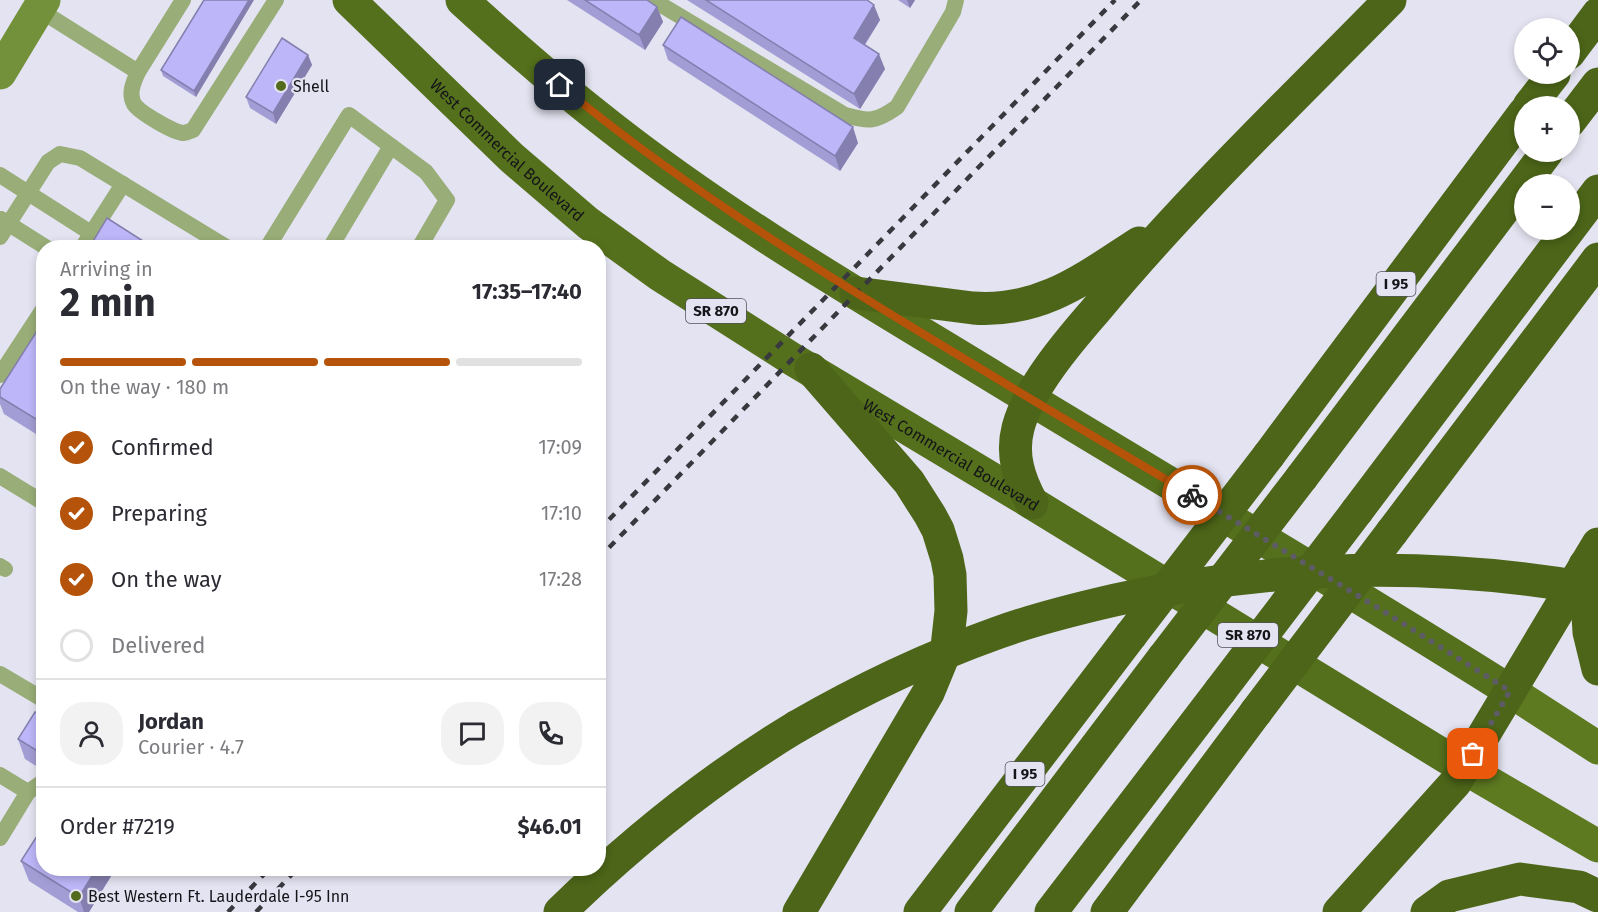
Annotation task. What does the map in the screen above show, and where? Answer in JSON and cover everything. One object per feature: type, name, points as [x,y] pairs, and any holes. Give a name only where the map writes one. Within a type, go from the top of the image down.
[{"type":"highway","name":"West Commercial Boulevard","points":[[349,0],[512,158],[588,223],[678,287],[1464,768]]},
{"type":"highway","points":[[462,0],[508,42],[611,128],[805,262],[1284,550],[1510,691]]},
{"type":"highway","points":[[1032,502],[1019,476],[1015,445],[1022,415],[1030,399],[1074,335],[1176,219],[1390,0]]},
{"type":"highway","points":[[1580,38],[1598,14]]},
{"type":"highway","points":[[1537,96],[1546,84]]},
{"type":"highway","points":[[1580,108],[1598,84]]},
{"type":"highway","name":"I 95","points":[[920,912],[1269,455],[1514,126]]},
{"type":"highway","points":[[971,912],[1539,162]]},
{"type":"highway","points":[[1051,912],[1598,191]]},
{"type":"highway","points":[[856,293],[973,308],[1020,306],[1038,301],[1077,283],[1176,219]]},
{"type":"highway","points":[[1107,912],[1598,259]]},
{"type":"highway","points":[[799,912],[928,693],[947,647],[951,611],[947,559],[938,530],[930,516],[909,482],[811,369]]},
{"type":"highway","points":[[1339,912],[1437,805],[1464,768],[1510,691],[1594,566]]},
{"type":"highway","points":[[1594,566],[1589,632],[1598,669]]},
{"type":"highway","points":[[606,868],[677,808],[754,753],[796,727],[910,668],[1000,632],[1089,606],[1178,588],[1309,571],[1366,569],[1482,574],[1594,566]]},
{"type":"highway","points":[[560,912],[598,876]]},
{"type":"highway","points":[[1427,912],[1449,896],[1520,879],[1579,887],[1598,896]]},
{"type":"main road","points":[[0,73],[41,5]]},
{"type":"main road","points":[[1510,691],[1598,748]]},
{"type":"main road","name":"West Commercial Boulevard","points":[[1464,768],[1598,846]]},
{"type":"lane","points":[[183,0],[138,72],[131,93],[134,104],[141,111],[184,133],[193,130],[276,0]]},
{"type":"lane","points":[[653,0],[845,115],[865,121],[882,118],[897,107],[953,12],[956,0]]},
{"type":"lane","points":[[41,5],[138,72]]},
{"type":"lane","points":[[272,240],[349,115],[426,172],[447,200],[424,240]]},
{"type":"lane","points":[[335,240],[392,146]]},
{"type":"lane","points":[[36,242],[3,226],[48,162],[60,154],[80,158],[215,240]]},
{"type":"lane","points":[[0,175],[91,232]]},
{"type":"lane","points":[[86,240],[123,184]]},
{"type":"lane","points":[[0,375],[36,320]]},
{"type":"lane","points":[[0,476],[36,498]]},
{"type":"lane","points":[[0,674],[36,695]]},
{"type":"lane","points":[[0,775],[28,792]]},
{"type":"lane","points":[[0,838],[28,792],[36,786]]},
{"type":"building","points":[[204,0],[249,0],[194,91],[161,70]]},
{"type":"building","points":[[585,0],[647,0],[657,7],[639,35]]},
{"type":"building","points":[[706,0],[867,0],[874,5],[854,38],[879,54],[854,94]]},
{"type":"building","points":[[681,17],[853,127],[835,156],[663,45]]},
{"type":"building","name":"Shell","points":[[282,38],[308,55],[273,113],[246,97]]},
{"type":"building","points":[[107,218],[141,240],[94,240]]},
{"type":"building","points":[[36,333],[36,419],[0,397],[0,389]]},
{"type":"building","points":[[35,712],[36,713],[36,750],[18,739]]},
{"type":"building","points":[[36,838],[36,870],[21,861]]},
{"type":"building","points":[[45,876],[92,876],[79,897]]},
{"type":"railway","points":[[606,523],[1115,0]]},
{"type":"railway","points":[[606,551],[1141,0]]},
{"type":"railway","points":[[228,912],[262,876]]},
{"type":"railway","points":[[256,912],[290,876]]},
{"type":"way so far","points":[[1192,495],[1510,691],[1473,754]]},
{"type":"place","name":"Shell","points":[[281,86]]},
{"type":"place","name":"Best Western Ft. Lauderdale I-95 Inn","points":[[76,896]]},
{"type":"route","points":[[560,85],[611,128],[805,262],[1192,495]]}]
